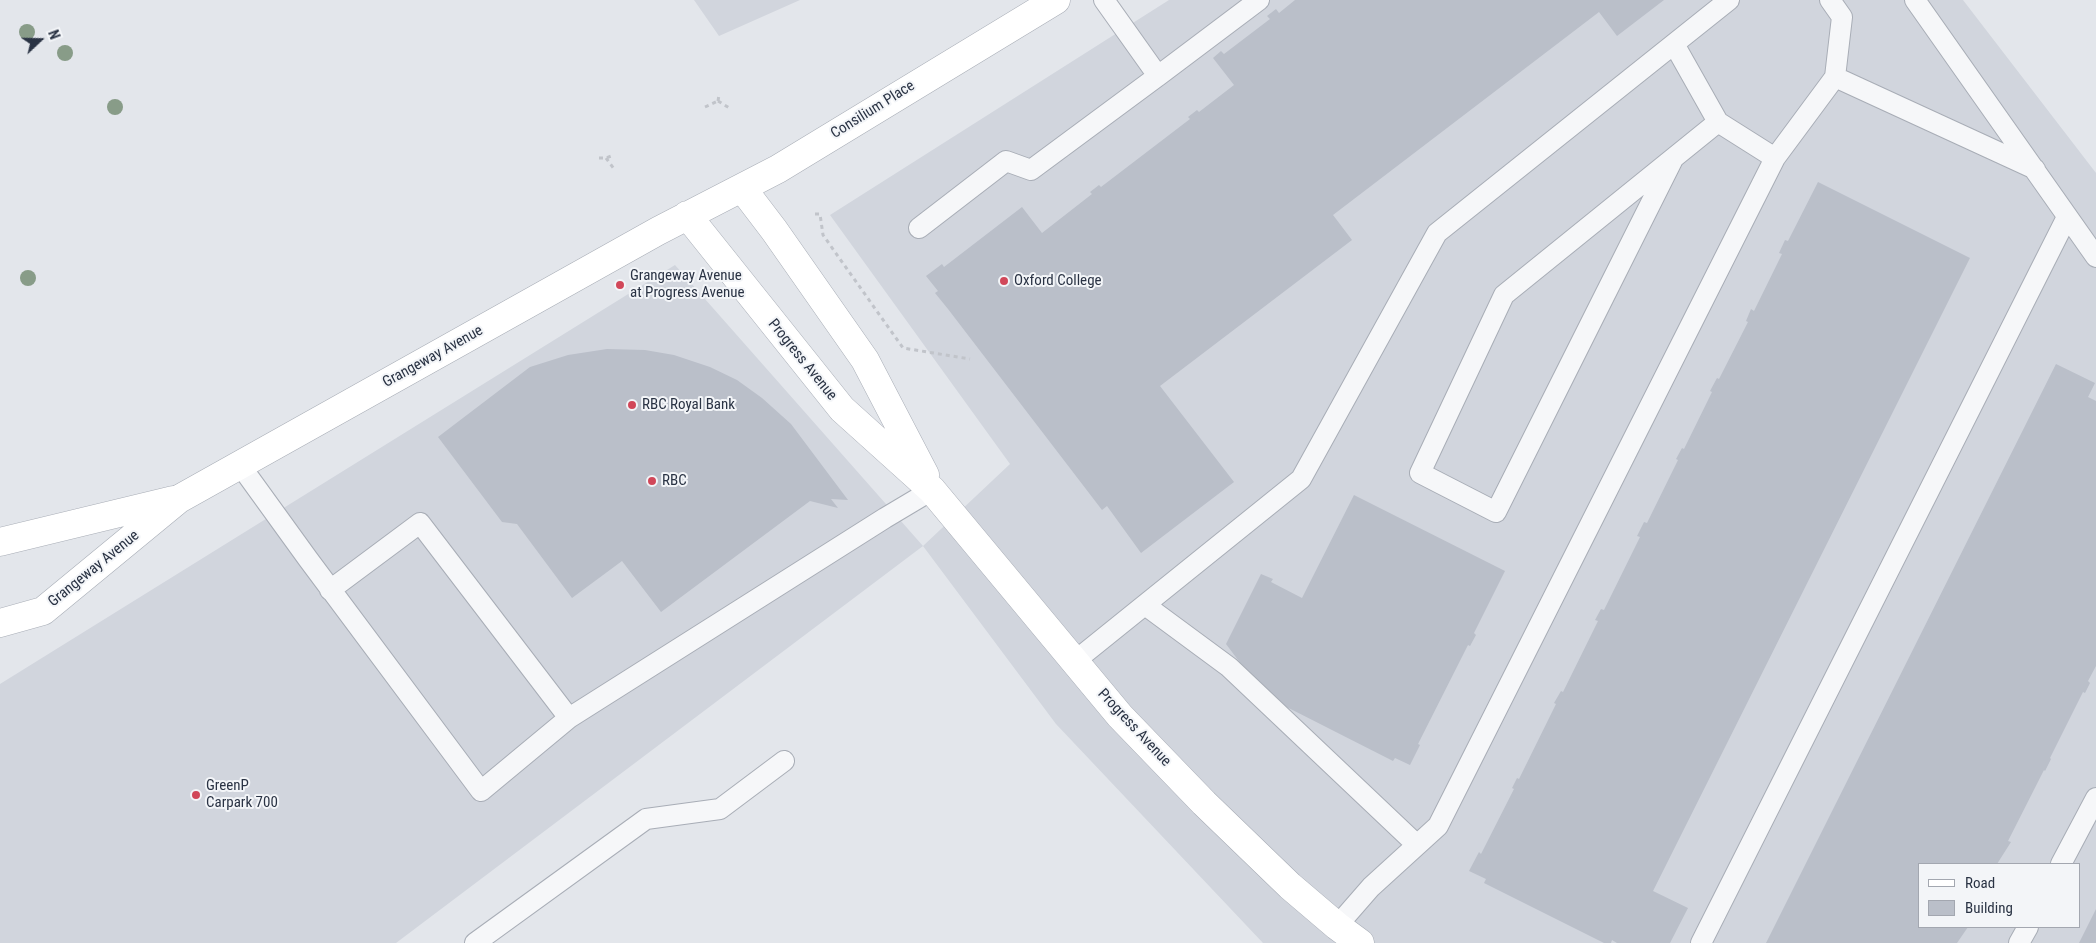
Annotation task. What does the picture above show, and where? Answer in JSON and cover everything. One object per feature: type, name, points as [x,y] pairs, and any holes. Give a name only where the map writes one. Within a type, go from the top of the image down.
[{"type":"street","name":"Consilium Place","points":[[687,215],[778,169],[1056,0]]},
{"type":"street","name":"Progress Avenue","points":[[742,188],[774,230],[865,360],[932,490]]},
{"type":"street","name":"Progress Avenue","points":[[687,215],[842,409],[932,490],[1120,716],[1204,803],[1290,886],[1360,943]]},
{"type":"street","name":"Grangeway Avenue","points":[[0,623],[42,611],[179,499],[687,215]]},
{"type":"street","name":"Grangeway Avenue","points":[[0,542],[179,499]]},
{"type":"lane","points":[[1104,0],[1158,76]]},
{"type":"lane","points":[[919,228],[1006,161],[1032,170],[1259,0]]},
{"type":"lane","points":[[1075,661],[1301,479],[1437,233],[1730,0]]},
{"type":"lane","points":[[1337,926],[1371,888],[1438,826],[1775,158],[1836,77],[1842,17],[1830,0]]},
{"type":"lane","points":[[1915,0],[2096,257]]},
{"type":"lane","points":[[1674,44],[1718,122],[1775,158]]},
{"type":"lane","points":[[1836,77],[2035,169]]},
{"type":"lane","points":[[1673,159],[1496,512],[1420,473],[1504,295],[1718,122]]},
{"type":"lane","points":[[1701,943],[2067,217]]},
{"type":"lane","points":[[240,465],[330,590],[481,791],[568,718],[932,490]]},
{"type":"lane","points":[[330,590],[420,523],[568,718]]},
{"type":"lane","points":[[1145,605],[1229,667],[1417,845]]},
{"type":"lane","points":[[476,943],[646,819],[720,809],[784,761]]},
{"type":"lane","points":[[2062,863],[2096,798]]},
{"type":"lane","points":[[2019,943],[2027,928]]},
{"type":"path","points":[[718,101],[719,95]]},
{"type":"path","points":[[705,107],[718,101]]},
{"type":"path","points":[[718,101],[731,109]]},
{"type":"path","points":[[599,158],[614,155]]},
{"type":"path","points":[[606,158],[614,170]]},
{"type":"path","points":[[815,214],[820,214],[823,235],[903,348],[970,359]]},
{"type":"shaded area","points":[[694,0],[800,0],[719,36]]},
{"type":"shaded area","points":[[1169,0],[1963,0],[2096,173],[2096,943],[1263,943],[1056,724],[923,546],[1010,464],[830,215]]},
{"type":"shaded area","points":[[675,265],[923,546],[396,943],[0,943],[0,684]]},
{"type":"building","points":[[1295,0],[1664,0],[1617,36],[1599,12],[1333,215],[1352,240],[1160,386],[1234,482],[1141,553],[1107,506],[1102,510],[935,293],[938,291],[926,276],[942,264],[944,267],[1022,207],[1042,233],[1092,194],[1090,192],[1099,185],[1101,187],[1190,119],[1188,117],[1197,110],[1199,112],[1234,85],[1213,58],[1221,51],[1224,54],[1270,19],[1267,16],[1276,9],[1279,13]]},
{"type":"building","points":[[1818,182],[1970,258],[1653,891],[1688,908],[1670,943],[1617,943],[1612,940],[1611,943],[1604,943],[1484,883],[1486,879],[1469,871],[1479,852],[1481,854],[1514,789],[1512,788],[1517,778],[1519,779],[1556,704],[1554,703],[1561,691],[1563,692],[1598,621],[1595,620],[1601,609],[1604,610],[1640,537],[1637,536],[1644,522],[1647,523],[1678,460],[1676,459],[1682,448],[1684,449],[1712,392],[1710,391],[1717,378],[1719,379],[1748,322],[1746,321],[1751,309],[1754,311],[1782,254],[1779,253],[1785,240],[1788,241]]},
{"type":"building","name":"RBC","points":[[607,349],[645,350],[674,355],[710,367],[737,380],[762,398],[791,424],[848,500],[831,499],[838,508],[810,501],[661,612],[622,561],[572,598],[517,524],[502,522],[438,437],[530,367],[568,355]]},
{"type":"building","points":[[2056,364],[2095,383],[2088,397],[2096,401],[2096,666],[2088,681],[2090,683],[2085,693],[2083,692],[2045,771],[2008,841],[2011,842],[1998,863],[1918,863],[1918,928],[1967,928],[1957,943],[1766,943]]},
{"type":"building","points":[[1354,495],[1505,571],[1474,633],[1476,635],[1470,646],[1468,645],[1418,744],[1420,745],[1410,765],[1395,758],[1393,761],[1265,696],[1226,644],[1261,574],[1273,579],[1271,582],[1302,598]]},
{"type":"building","points":[[2096,909],[2096,943],[2079,943]]},
{"type":"place","name":"Oxford College","points":[[1004,281]]},
{"type":"place","name":"Grangeway Avenue at Progress Avenue","points":[[620,285]]},
{"type":"place","name":"RBC Royal Bank","points":[[632,405]]},
{"type":"place","name":"RBC","points":[[652,481]]},
{"type":"place","name":"GreenP Carpark 700","points":[[196,795]]}]
